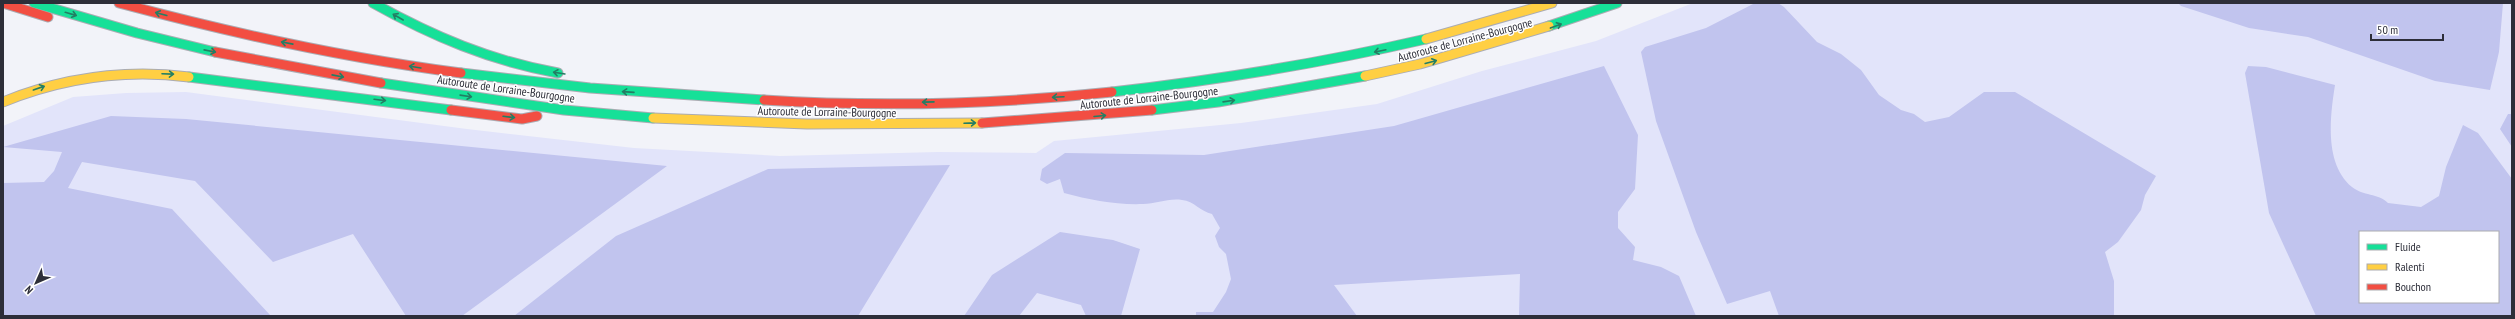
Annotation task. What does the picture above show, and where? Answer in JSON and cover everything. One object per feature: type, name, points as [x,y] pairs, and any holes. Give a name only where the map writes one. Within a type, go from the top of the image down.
[{"type":"highway","name":"Autoroute de Lorraine-Bourgogne","points":[[34,3],[193,48],[370,82],[567,110],[716,121],[903,125],[1047,120],[1164,110],[1262,96],[1394,72],[1542,30],[1618,3]]},
{"type":"highway","name":"Autoroute de Lorraine-Bourgogne","points":[[118,3],[251,36],[429,69],[560,87],[722,99],[853,103],[982,101],[1063,97],[1238,78],[1391,49],[1501,20],[1552,3]]},
{"type":"highway","points":[[373,3],[420,30],[469,50],[515,65],[566,74]]},
{"type":"highway","points":[[3,4],[76,26],[193,48]]},
{"type":"highway","points":[[3,102],[55,82],[86,76],[125,73],[175,75],[522,119],[567,110]]},
{"type":"highway","points":[[594,78],[722,99]]},
{"type":"shaded area","points":[[1693,3],[2512,3],[2512,316],[3,316],[3,126],[73,97],[126,93],[186,92],[467,129],[634,148],[780,156],[938,152],[1036,153],[1054,141],[1241,123],[1377,104],[1482,71],[1596,41]]},
{"type":"water","points":[[1755,3],[1778,3],[1784,7],[1817,42],[1841,54],[1861,70],[1879,95],[1901,110],[1914,114],[1925,122],[1949,117],[1984,92],[2015,92],[2156,176],[2145,195],[2141,210],[2118,242],[2105,252],[2114,281],[2114,316],[1779,316],[1770,291],[1727,304],[1696,232],[1656,121],[1641,52],[1645,47],[1706,28]]},
{"type":"water","points":[[2178,3],[2503,3],[2499,52],[2490,90],[2435,81],[2308,37],[2249,28],[2181,6]]},
{"type":"water","points":[[1604,66],[1638,135],[1635,189],[1618,212],[1618,228],[1635,247],[1633,260],[1661,267],[1679,276],[1696,316],[1519,316],[1520,274],[1334,285],[1357,316],[1196,316],[1196,312],[1213,312],[1226,292],[1231,279],[1226,254],[1219,247],[1215,236],[1220,228],[1212,214],[1190,202],[1182,200],[1148,204],[1133,204],[1093,200],[1064,193],[1060,179],[1047,184],[1040,180],[1042,169],[1065,153],[1204,155],[1394,126]]},
{"type":"water","points":[[2248,66],[2266,67],[2335,85],[2331,139],[2337,166],[2343,177],[2356,190],[2380,198],[2388,203],[2421,207],[2439,196],[2446,167],[2463,125],[2478,133],[2512,179],[2512,316],[2316,316],[2269,213],[2245,73]]},
{"type":"water","points":[[2508,114],[2512,114],[2512,147],[2500,129]]},
{"type":"water","points":[[111,116],[186,119],[667,166],[462,316],[406,316],[353,234],[273,262],[195,181],[82,162],[68,188],[172,209],[271,316],[3,316],[3,183],[44,182],[54,171],[62,152],[3,147]]},
{"type":"water","points":[[950,165],[858,316],[514,316],[616,236],[768,169]]},
{"type":"water","points":[[1060,232],[1113,240],[1140,249],[1121,316],[1086,316],[1081,305],[1037,293],[1019,316],[964,316],[992,275]]},
{"type":"traffic: fast","points":[[34,3],[137,33],[215,52]]},
{"type":"traffic: fast","points":[[373,3],[417,26],[462,46],[509,62],[558,73]]},
{"type":"traffic: fast","points":[[1549,26],[1617,3]]},
{"type":"traffic: fast","points":[[1112,92],[1270,70],[1348,56],[1426,39]]},
{"type":"traffic: fast","points":[[461,73],[590,88],[764,100]]},
{"type":"traffic: fast","points":[[1152,110],[1218,102],[1365,76]]},
{"type":"traffic: fast","points":[[189,77],[451,110]]},
{"type":"traffic: fast","points":[[381,83],[564,110],[653,118]]},
{"type":"traffic: slow","points":[[1426,39],[1552,3]]},
{"type":"traffic: slow","points":[[1365,76],[1420,64],[1549,26]]},
{"type":"traffic: slow","points":[[3,102],[71,81],[118,75],[141,74],[189,77]]},
{"type":"traffic: slow","points":[[653,118],[807,124],[982,123]]},
{"type":"traffic: jam","points":[[3,3],[48,17]]},
{"type":"traffic: jam","points":[[119,3],[288,44],[374,60],[461,73]]},
{"type":"traffic: jam","points":[[215,52],[381,83]]},
{"type":"traffic: jam","points":[[764,100],[894,104],[982,102],[1112,92]]},
{"type":"traffic: jam","points":[[451,110],[522,119],[537,116]]},
{"type":"traffic: jam","points":[[982,123],[1152,110]]}]
